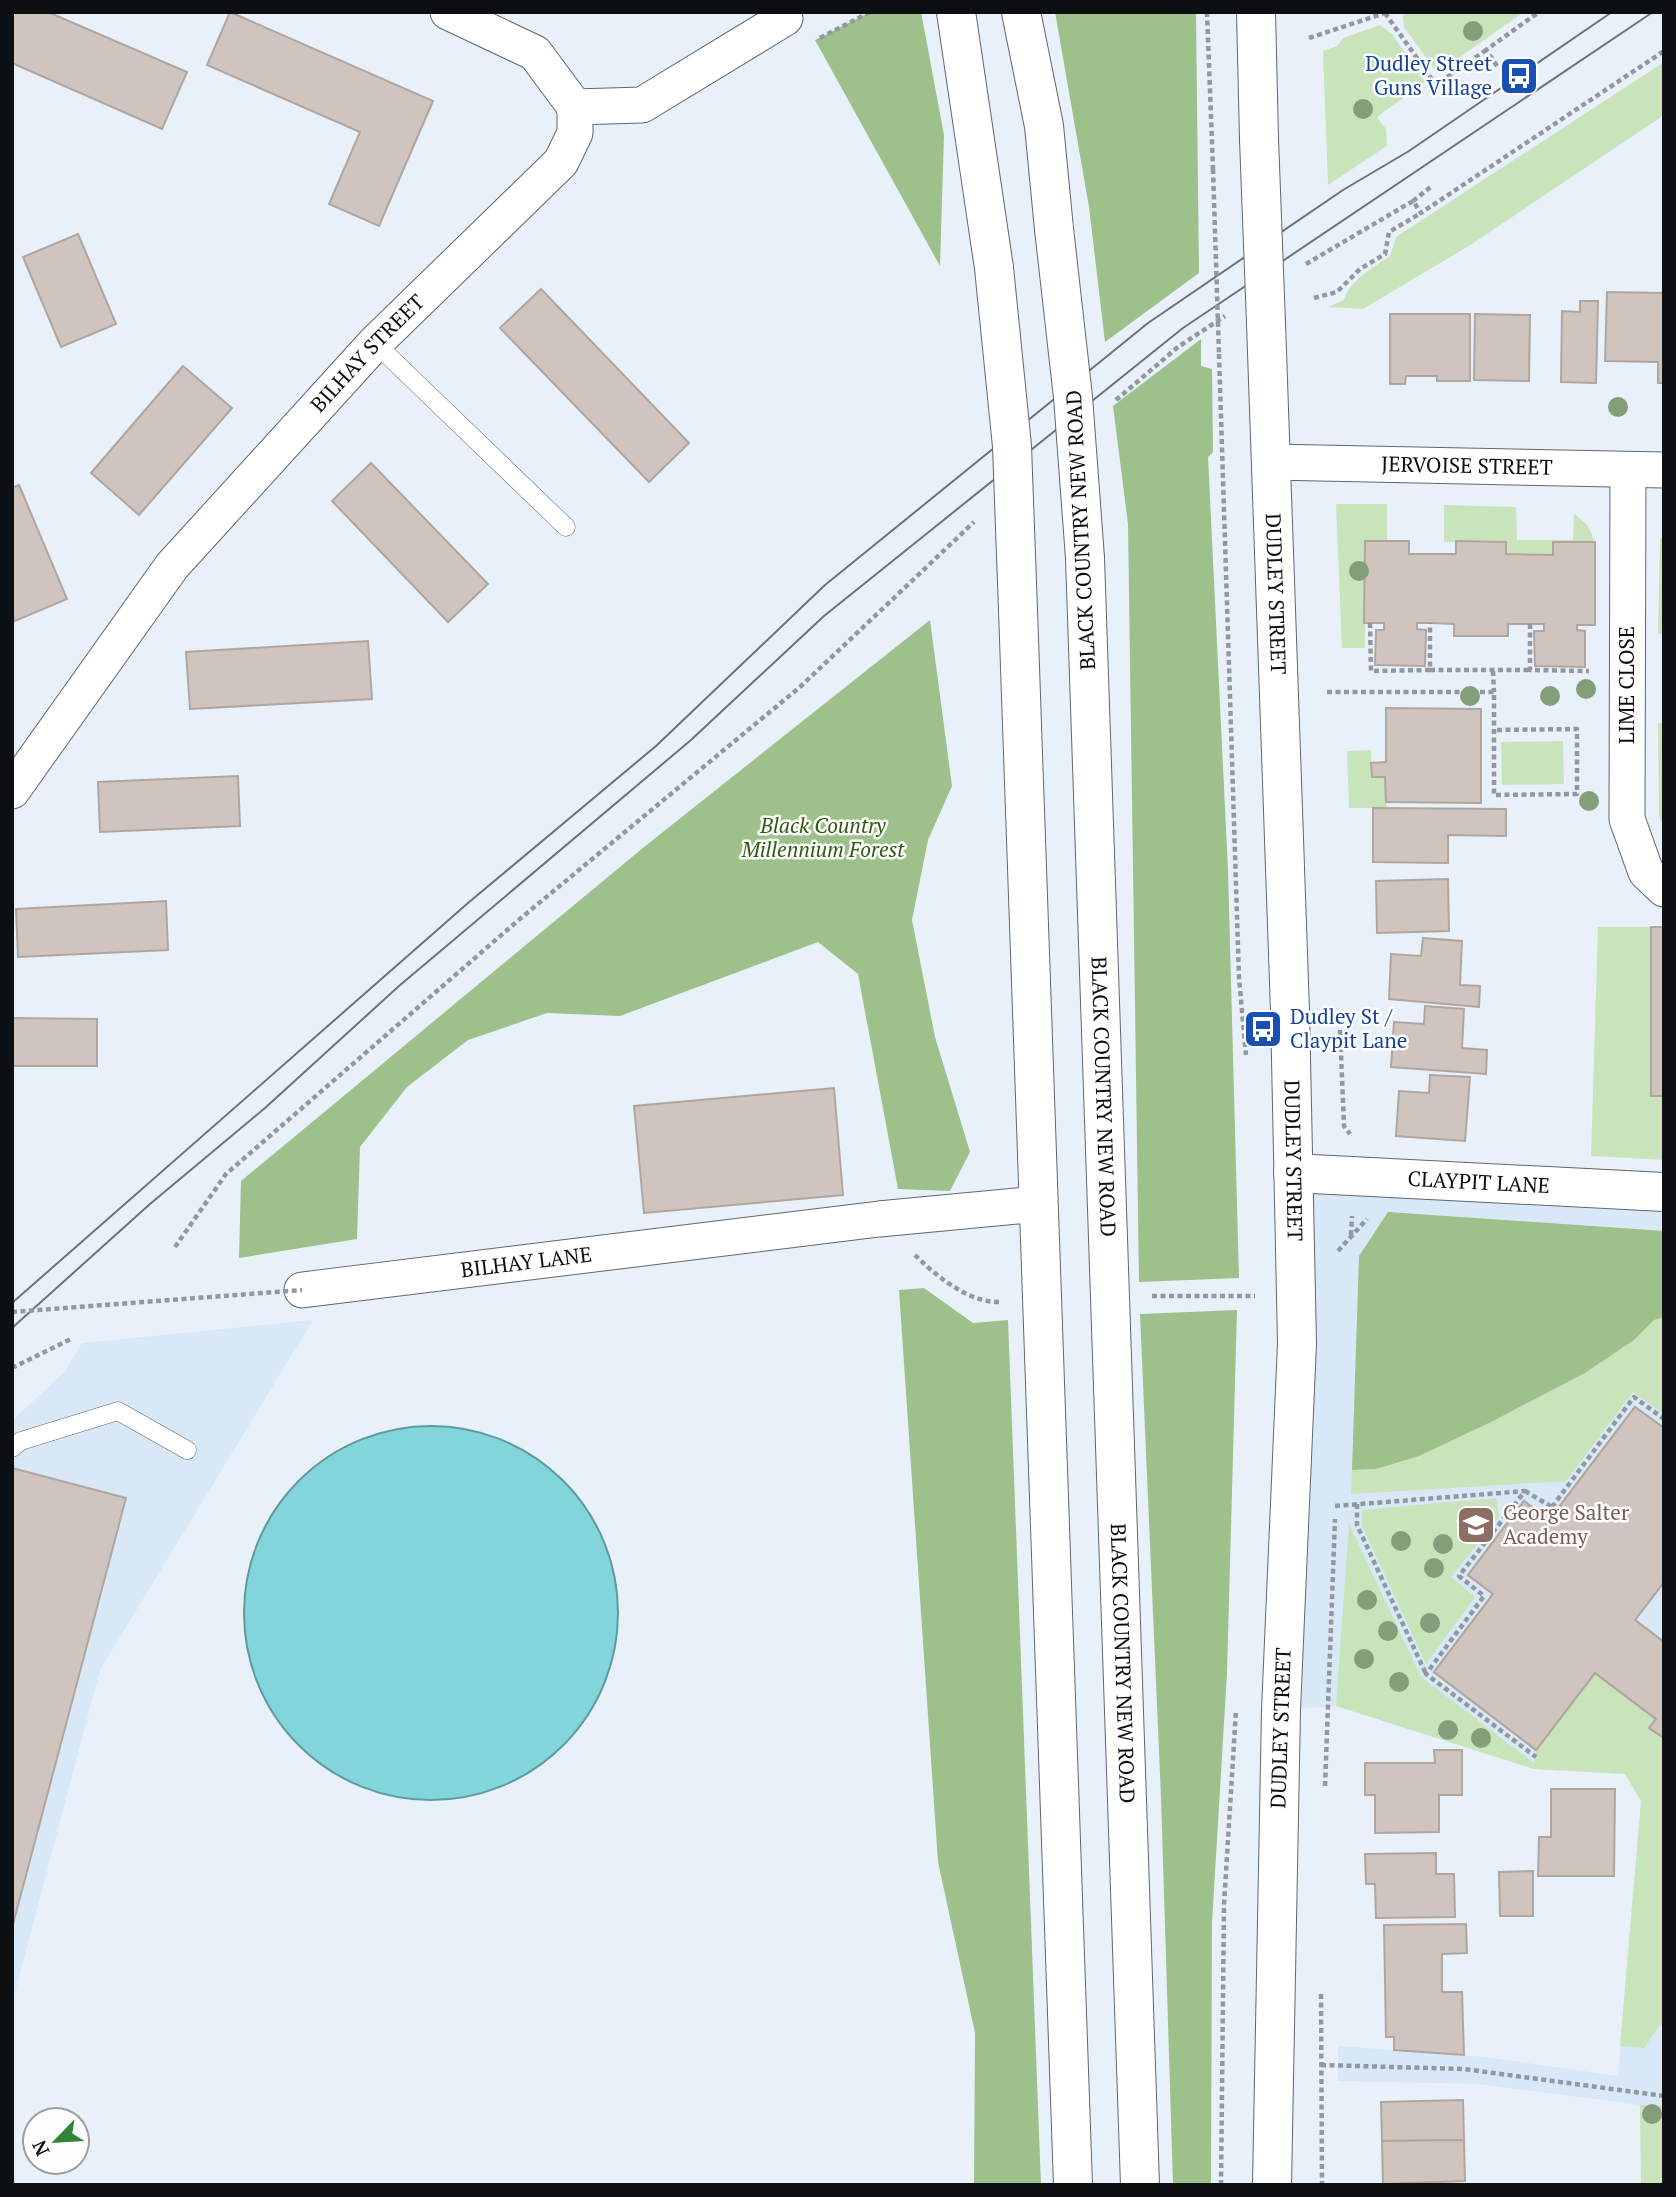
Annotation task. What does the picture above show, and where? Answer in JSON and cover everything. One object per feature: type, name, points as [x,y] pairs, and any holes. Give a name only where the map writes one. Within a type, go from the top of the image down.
[{"type":"main road","points":[[956,12],[994,268],[1012,446],[1073,2185]]},
{"type":"main road","name":"BLACK COUNTRY NEW ROAD","points":[[1021,12],[1044,126],[1073,397],[1085,558],[1140,2185]]},
{"type":"main road","name":"DUDLEY STREET","points":[[1256,12],[1259,139],[1251,316],[1271,462],[1297,1343],[1280,1750],[1272,2185]]},
{"type":"main road","name":"CLAYPIT LANE","points":[[1293,1173],[1664,1192]]},
{"type":"street","points":[[448,12],[535,53],[575,107],[642,105],[785,18]]},
{"type":"street","name":"BILHAY STREET","points":[[12,791],[172,566],[374,343],[561,162],[575,133],[575,107]]},
{"type":"street","name":"JERVOISE STREET","points":[[1271,462],[1664,470]]},
{"type":"street","name":"LIME CLOSE","points":[[1628,470],[1627,819],[1646,872],[1664,888]]},
{"type":"street","name":"BILHAY LANE","points":[[302,1290],[879,1219],[1038,1204]]},
{"type":"lane","points":[[374,343],[566,527]]},
{"type":"lane","points":[[12,1448],[21,1441],[118,1411],[187,1450]]},
{"type":"path","points":[[1207,12],[1239,978],[1246,1061]]},
{"type":"path","points":[[1309,38],[1386,13],[1436,85],[1539,12]]},
{"type":"path","points":[[1486,50],[1497,66]]},
{"type":"path","points":[[1314,298],[1337,292],[1360,269],[1385,254],[1389,232],[1664,51]]},
{"type":"path","points":[[1304,265],[1413,201],[1432,186]]},
{"type":"path","points":[[1413,201],[1421,213]]},
{"type":"path","points":[[1107,408],[1178,347],[1251,316]]},
{"type":"path","points":[[175,1247],[226,1174],[521,918],[800,687],[984,513]]},
{"type":"path","points":[[1370,623],[1371,671],[1589,671],[1590,659]]},
{"type":"path","points":[[1430,623],[1430,670]]},
{"type":"path","points":[[1530,624],[1530,670]]},
{"type":"path","points":[[1493,671],[1494,795],[1577,794],[1577,729],[1494,730]]},
{"type":"path","points":[[1327,692],[1494,692]]},
{"type":"path","points":[[1340,1030],[1344,1126],[1353,1138]]},
{"type":"path","points":[[1338,1263],[1338,1249],[1374,1212]]},
{"type":"path","points":[[879,1219],[937,1277],[988,1303]]},
{"type":"path","points":[[1256,1284],[1256,1308]]},
{"type":"path","points":[[12,1312],[302,1290]]},
{"type":"path","points":[[1141,1296],[1256,1296]]},
{"type":"path","points":[[12,1368],[73,1338]]},
{"type":"path","points":[[1335,1506],[1525,1491],[1555,1508],[1634,1397],[1664,1419]]},
{"type":"path","points":[[1426,1674],[1484,1596],[1459,1576],[1525,1491]]},
{"type":"path","points":[[1325,1790],[1335,1492]]},
{"type":"path","points":[[1357,1504],[1357,1525],[1426,1674],[1536,1758]]},
{"type":"path","points":[[1321,1985],[1322,2185]]},
{"type":"path","points":[[1321,2065],[1464,2069],[1664,2096]]},
{"type":"shaded area","name":"George Salter Academy","points":[[1293,1173],[1664,1192],[1664,2185],[1641,2185],[1640,2105],[1478,2084],[1338,2081],[1338,2046],[1485,2057],[1618,2076],[1641,1801],[1625,1774],[1534,1769],[1336,1706],[1281,1710]]},
{"type":"shaded area","points":[[313,1320],[100,1670],[12,2004],[12,1421],[64,1372],[82,1343]]},
{"type":"green space","points":[[870,12],[921,12],[944,135],[940,266],[815,40]]},
{"type":"green space","points":[[1055,12],[1196,12],[1199,273],[1105,342],[1089,207]]},
{"type":"green space","points":[[1414,12],[1524,12],[1437,73],[1404,27],[1403,15]]},
{"type":"green space","points":[[1380,25],[1392,34],[1425,82],[1377,117],[1386,129],[1387,146],[1328,185],[1323,51],[1337,46],[1343,38]]},
{"type":"green space","points":[[1664,62],[1664,115],[1472,244],[1363,309],[1328,307],[1344,300],[1357,280],[1390,256],[1396,237]]},
{"type":"green space","points":[[1201,339],[1201,366],[1212,369],[1213,452],[1208,457],[1228,870],[1239,1278],[1139,1282],[1128,524],[1113,406]]},
{"type":"green space","points":[[1336,504],[1387,504],[1387,541],[1365,541],[1365,648],[1342,648]]},
{"type":"green space","points":[[1444,505],[1516,507],[1517,540],[1573,540],[1574,513],[1588,526],[1595,542],[1553,542],[1553,555],[1506,554],[1505,542],[1444,542]]},
{"type":"green space","points":[[1664,536],[1664,634],[1658,634],[1660,539]]},
{"type":"green space","name":"Black Country Millennium Forest","points":[[930,620],[952,786],[928,840],[912,920],[935,1037],[970,1152],[950,1191],[898,1189],[858,974],[818,942],[620,1016],[547,1013],[468,1040],[407,1087],[360,1147],[357,1239],[239,1258],[241,1181],[644,847]]},
{"type":"green space","points":[[1658,723],[1664,723],[1664,828],[1659,816]]},
{"type":"green space","points":[[1563,741],[1564,784],[1502,785],[1501,742]]},
{"type":"green space","points":[[1371,750],[1372,777],[1385,777],[1387,808],[1349,808],[1347,751]]},
{"type":"green space","points":[[1598,927],[1651,927],[1651,1096],[1664,1096],[1664,1160],[1591,1156]]},
{"type":"green space","points":[[1388,1212],[1664,1231],[1664,1317],[1654,1320],[1634,1340],[1585,1373],[1493,1421],[1419,1456],[1376,1469],[1352,1470],[1359,1256]]},
{"type":"green space","points":[[924,1288],[973,1323],[1008,1320],[1041,2185],[974,2185],[975,2033],[938,1862],[899,1290]]},
{"type":"green space","points":[[1237,1310],[1227,1673],[1212,1923],[1211,2185],[1173,2185],[1161,1797],[1140,1314]]},
{"type":"green space","points":[[1664,1317],[1664,1414],[1633,1392],[1566,1481],[1351,1494],[1352,1470],[1376,1469],[1493,1421],[1585,1373],[1634,1340],[1654,1320]]},
{"type":"green space","points":[[1496,1498],[1499,1517],[1451,1577],[1475,1597],[1426,1664],[1362,1526],[1362,1510]]},
{"type":"green space","points":[[1349,1524],[1421,1677],[1534,1763],[1536,1750],[1595,1673],[1656,1719],[1650,1728],[1664,1738],[1664,2025],[1660,2025],[1644,2048],[1620,2046],[1641,1801],[1625,1774],[1534,1769],[1336,1706]]},
{"type":"green space","points":[[1640,2105],[1664,2106],[1664,2185],[1641,2185]]},
{"type":"water","points":[[431,1426],[485,1434],[519,1448],[563,1481],[596,1525],[610,1559],[618,1613],[610,1667],[596,1701],[563,1745],[519,1778],[485,1792],[431,1800],[377,1792],[343,1778],[299,1745],[266,1701],[252,1667],[244,1613],[252,1559],[266,1525],[299,1481],[343,1448],[377,1434]]},
{"type":"building","points":[[12,12],[48,12],[187,72],[162,129],[12,63]]},
{"type":"building","points":[[230,12],[433,101],[379,226],[329,204],[360,132],[207,65]]},
{"type":"building","points":[[78,234],[116,324],[61,347],[23,257]]},
{"type":"building","points":[[541,289],[689,443],[649,482],[500,328]]},
{"type":"building","points":[[1607,292],[1664,293],[1664,383],[1658,383],[1658,362],[1605,361]]},
{"type":"building","points":[[1580,301],[1598,301],[1596,383],[1561,382],[1562,311],[1580,312]]},
{"type":"building","points":[[1390,314],[1470,314],[1470,381],[1437,381],[1437,376],[1406,376],[1405,384],[1390,384]]},
{"type":"building","points":[[1475,314],[1530,315],[1529,381],[1474,380]]},
{"type":"building","points":[[183,366],[232,408],[139,515],[91,473]]},
{"type":"building","points":[[371,463],[488,584],[448,622],[332,501]]},
{"type":"building","points":[[19,485],[67,599],[15,621],[12,613],[12,488]]},
{"type":"building","points":[[1365,541],[1409,541],[1409,554],[1456,554],[1456,541],[1506,542],[1506,554],[1553,555],[1553,542],[1595,542],[1595,625],[1577,625],[1577,630],[1585,631],[1585,667],[1535,666],[1534,631],[1544,631],[1544,624],[1508,624],[1508,636],[1454,636],[1454,624],[1417,623],[1417,629],[1426,630],[1425,666],[1375,665],[1376,630],[1384,630],[1384,623],[1364,623]]},
{"type":"building","points":[[368,641],[372,699],[190,709],[186,652]]},
{"type":"building","points":[[1386,708],[1481,709],[1481,803],[1386,802],[1385,777],[1372,777],[1371,763],[1386,762]]},
{"type":"building","points":[[238,776],[240,826],[100,832],[98,782]]},
{"type":"building","points":[[1373,808],[1506,809],[1506,836],[1448,835],[1448,863],[1373,862]]},
{"type":"building","points":[[1448,879],[1449,931],[1377,933],[1376,881]]},
{"type":"building","points":[[166,901],[168,950],[18,957],[16,909]]},
{"type":"building","points":[[1651,927],[1664,927],[1664,1096],[1651,1096]]},
{"type":"building","points":[[1423,938],[1462,941],[1460,985],[1480,986],[1479,1007],[1389,999],[1391,954],[1421,956]]},
{"type":"building","points":[[1425,1006],[1464,1009],[1462,1048],[1487,1050],[1486,1074],[1391,1067],[1394,1022],[1424,1024]]},
{"type":"building","points":[[12,1018],[97,1019],[97,1066],[12,1066]]},
{"type":"building","points":[[1430,1075],[1470,1077],[1465,1141],[1396,1136],[1399,1091],[1429,1093]]},
{"type":"building","points":[[834,1088],[843,1195],[644,1213],[634,1106]]},
{"type":"building","name":"George Salter Academy","points":[[1635,1407],[1664,1428],[1664,1582],[1635,1620],[1664,1642],[1664,1738],[1649,1728],[1656,1719],[1595,1673],[1536,1750],[1434,1672],[1493,1594],[1468,1575],[1524,1501],[1549,1520]]},
{"type":"building","name":"George Salter Academy","points":[[1635,1407],[1664,1428],[1664,1582],[1635,1620],[1664,1642],[1664,1738],[1649,1728],[1656,1719],[1595,1673],[1536,1750],[1434,1672],[1493,1594],[1468,1575],[1524,1501],[1549,1520]]},
{"type":"building","points":[[12,1468],[126,1498],[12,1928]]},
{"type":"building","points":[[1434,1750],[1462,1750],[1462,1795],[1439,1795],[1439,1832],[1375,1833],[1375,1795],[1365,1795],[1365,1763],[1435,1763]]},
{"type":"building","points":[[1551,1789],[1615,1789],[1614,1876],[1538,1876],[1539,1837],[1551,1837]]},
{"type":"building","points":[[1436,1853],[1436,1874],[1454,1874],[1455,1917],[1376,1918],[1375,1884],[1366,1884],[1365,1854]]},
{"type":"building","points":[[1533,1871],[1533,1916],[1500,1916],[1499,1872]]},
{"type":"building","points":[[1466,1924],[1467,1953],[1442,1954],[1442,1992],[1462,1992],[1464,2055],[1394,2050],[1394,2037],[1386,2037],[1384,1925]]},
{"type":"building","points":[[1463,2100],[1464,2140],[1382,2141],[1381,2102]]},
{"type":"building","points":[[1464,2140],[1465,2181],[1383,2184],[1382,2141]]},
{"type":"tram line","points":[[12,1303],[468,903],[656,746],[825,585],[1148,323],[1343,190],[1409,151],[1612,12]]},
{"type":"tram line","points":[[12,1328],[150,1204],[265,1108],[399,986],[691,740],[824,616],[1183,328],[1653,12]]},
{"type":"place","name":"Dudley Street Guns Village","points":[[1519,76]]},
{"type":"place","name":"Dudley St / Claypit Lane","points":[[1263,1029]]},
{"type":"place","name":"George Salter Academy","points":[[1476,1525]]}]
